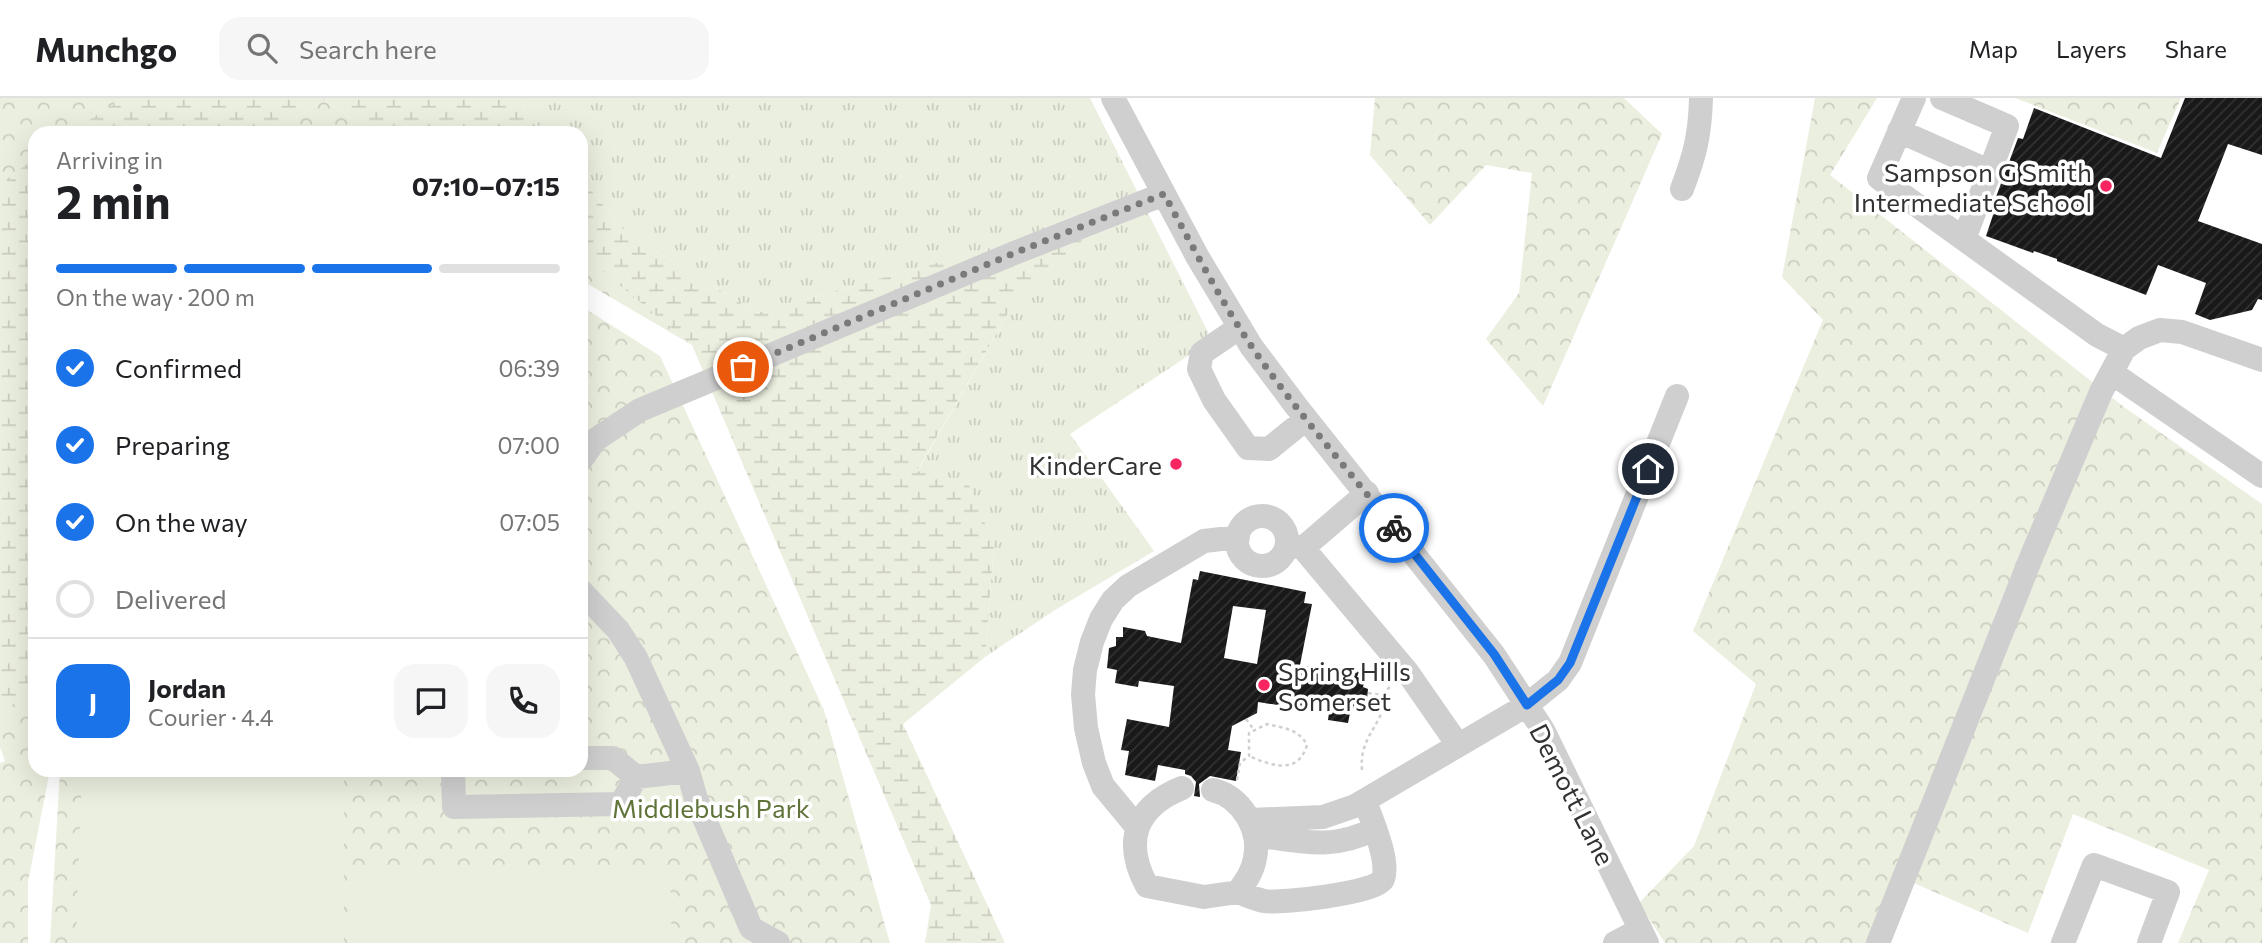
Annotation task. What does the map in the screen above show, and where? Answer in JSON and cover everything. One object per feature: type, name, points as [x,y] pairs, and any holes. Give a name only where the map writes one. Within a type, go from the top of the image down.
[{"type":"street","name":"Demott Lane","points":[[1113,98],[1197,256],[1251,346],[1494,654],[1543,730],[1644,936]]},
{"type":"street","points":[[1682,189],[1696,151],[1701,98]]},
{"type":"street","points":[[1914,98],[1879,178],[2097,335],[2124,349]]},
{"type":"street","points":[[1942,98],[2007,126],[1965,239]]},
{"type":"street","points":[[1899,131],[1991,172]]},
{"type":"street","points":[[588,451],[596,440],[640,410],[1012,254],[1164,194]]},
{"type":"street","points":[[1240,327],[1202,353],[1199,369],[1214,400],[1248,448],[1269,449],[1306,419]]},
{"type":"street","points":[[1878,943],[2033,553],[2101,392],[2124,349],[2139,338],[2160,330],[2182,331],[2262,360]]},
{"type":"street","points":[[2112,373],[2262,476]]},
{"type":"street","points":[[1252,827],[1323,817],[1355,806],[1527,705],[1558,680],[1570,663],[1677,396]]},
{"type":"street","points":[[1367,493],[1295,546],[1276,562],[1261,566],[1246,560],[1241,553],[1238,537],[1241,529],[1254,518],[1270,517],[1283,527],[1295,546],[1408,673],[1458,745]]},
{"type":"street","points":[[1137,827],[1104,786],[1094,763],[1086,728],[1083,694],[1085,670],[1092,642],[1101,619],[1113,600],[1128,586],[1204,541],[1238,537]]},
{"type":"street","points":[[588,598],[618,630],[636,658],[688,771],[745,935],[778,943]]},
{"type":"street","points":[[588,758],[613,758],[636,777],[688,771]]},
{"type":"street","points":[[453,777],[454,807],[621,804],[636,777]]},
{"type":"street","points":[[1182,788],[1162,796],[1147,810],[1137,827],[1134,848],[1137,868],[1147,886],[1204,897],[1238,892],[1265,901],[1355,893],[1378,885],[1383,878],[1384,863],[1365,801]]},
{"type":"street","points":[[1224,788],[1221,792],[1237,803],[1252,827],[1256,855],[1250,875],[1238,892]]},
{"type":"street","points":[[1252,827],[1323,845],[1361,836],[1374,829]]},
{"type":"street","points":[[2063,943],[2094,866],[2168,892],[2149,943]]},
{"type":"street","points":[[1615,943],[1644,936]]},
{"type":"path","points":[[1362,770],[1364,744],[1385,703],[1382,695],[1368,693]]},
{"type":"path","points":[[1246,719],[1254,730]]},
{"type":"path","points":[[1224,788],[1240,764],[1249,756],[1249,733],[1254,730],[1267,724],[1293,730],[1303,737],[1307,745],[1304,756],[1297,763],[1286,766],[1249,756]]},
{"type":"green space","points":[[0,98],[123,98],[80,126],[28,126],[28,163],[8,179],[0,212]]},
{"type":"green space","points":[[123,98],[526,98],[524,109],[538,126],[363,126],[324,100],[283,126],[80,126]]},
{"type":"green space","points":[[526,98],[1090,98],[1212,340],[1070,434],[1154,551],[1055,610],[985,657],[994,545],[917,472],[1019,294],[1113,214],[757,313],[624,231],[588,187],[588,126],[538,126],[524,109]]},
{"type":"green space","points":[[1375,98],[1624,98],[1662,134],[1543,406],[1486,339],[1519,293],[1532,173],[1486,165],[1430,225],[1370,155]]},
{"type":"green space","points":[[1815,98],[1877,98],[1830,175],[2124,407],[2262,504],[2262,943],[2178,943],[2209,870],[2073,814],[2028,933],[1900,877],[1871,943],[1665,943],[1639,903],[1694,846],[1756,684],[1693,631],[1823,320],[1782,277]]},
{"type":"green space","points":[[2015,98],[2181,98],[2157,153]]},
{"type":"green space","points":[[324,100],[363,126],[283,126]]},
{"type":"green space","points":[[28,163],[28,692],[0,715],[0,212],[7,179]]},
{"type":"green space","points":[[588,187],[624,231],[757,313],[1115,213],[1019,294],[917,471],[968,483],[994,545],[985,657],[903,724],[1005,943],[925,943],[931,905],[692,345],[588,259]]},
{"type":"green space","points":[[588,258],[692,345],[588,284]]},
{"type":"green space","name":"Middlebush Park","points":[[588,310],[660,356],[824,710],[890,943],[50,943],[60,777],[588,777]]},
{"type":"green space","points":[[28,669],[28,777],[49,777],[28,882],[28,943],[0,943],[0,763],[5,761],[0,747],[0,709]]},
{"type":"green space","points":[[82,777],[344,777],[344,943],[76,943]]},
{"type":"green space","points":[[670,867],[672,943],[351,943],[350,874]]},
{"type":"building","name":"Sampson G Smith Intermediate School","points":[[2185,98],[2262,98],[2262,155],[2228,144],[2198,221],[2262,244],[2262,300],[2258,299],[2252,310],[2210,320],[2195,314],[2206,283],[2158,265],[2146,295],[2057,259],[1986,236],[1993,215],[1990,213],[2018,138],[2023,139],[2034,108],[2161,158]]},
{"type":"building","name":"Spring Hills Somerset","points":[[1200,571],[1306,592],[1304,603],[1312,604],[1300,665],[1336,672],[1337,668],[1359,672],[1357,677],[1365,679],[1363,687],[1368,689],[1366,710],[1351,708],[1348,723],[1328,720],[1329,713],[1258,702],[1257,713],[1232,726],[1228,750],[1241,752],[1236,781],[1210,776],[1199,784],[1200,797],[1194,796],[1196,782],[1185,774],[1185,770],[1158,765],[1155,781],[1125,775],[1129,751],[1121,750],[1127,719],[1169,727],[1174,686],[1139,681],[1138,687],[1115,683],[1117,670],[1107,668],[1109,648],[1116,646],[1116,637],[1123,637],[1123,627],[1145,631],[1147,636],[1181,643],[1193,579],[1198,580]],"holes":[[[1233,606],[1266,610],[1257,664],[1224,658]]]},
{"type":"way so far","points":[[743,367],[1012,254],[1164,194],[1197,256],[1251,346],[1394,528]]},
{"type":"place","name":"Sampson G Smith Intermediate School","points":[[2106,186]]},
{"type":"place","name":"KinderCare","points":[[1176,464]]},
{"type":"place","name":"Spring Hills Somerset","points":[[1264,685]]},
{"type":"route","points":[[1394,528],[1494,654],[1527,705],[1558,680],[1570,663],[1648,469]]}]
